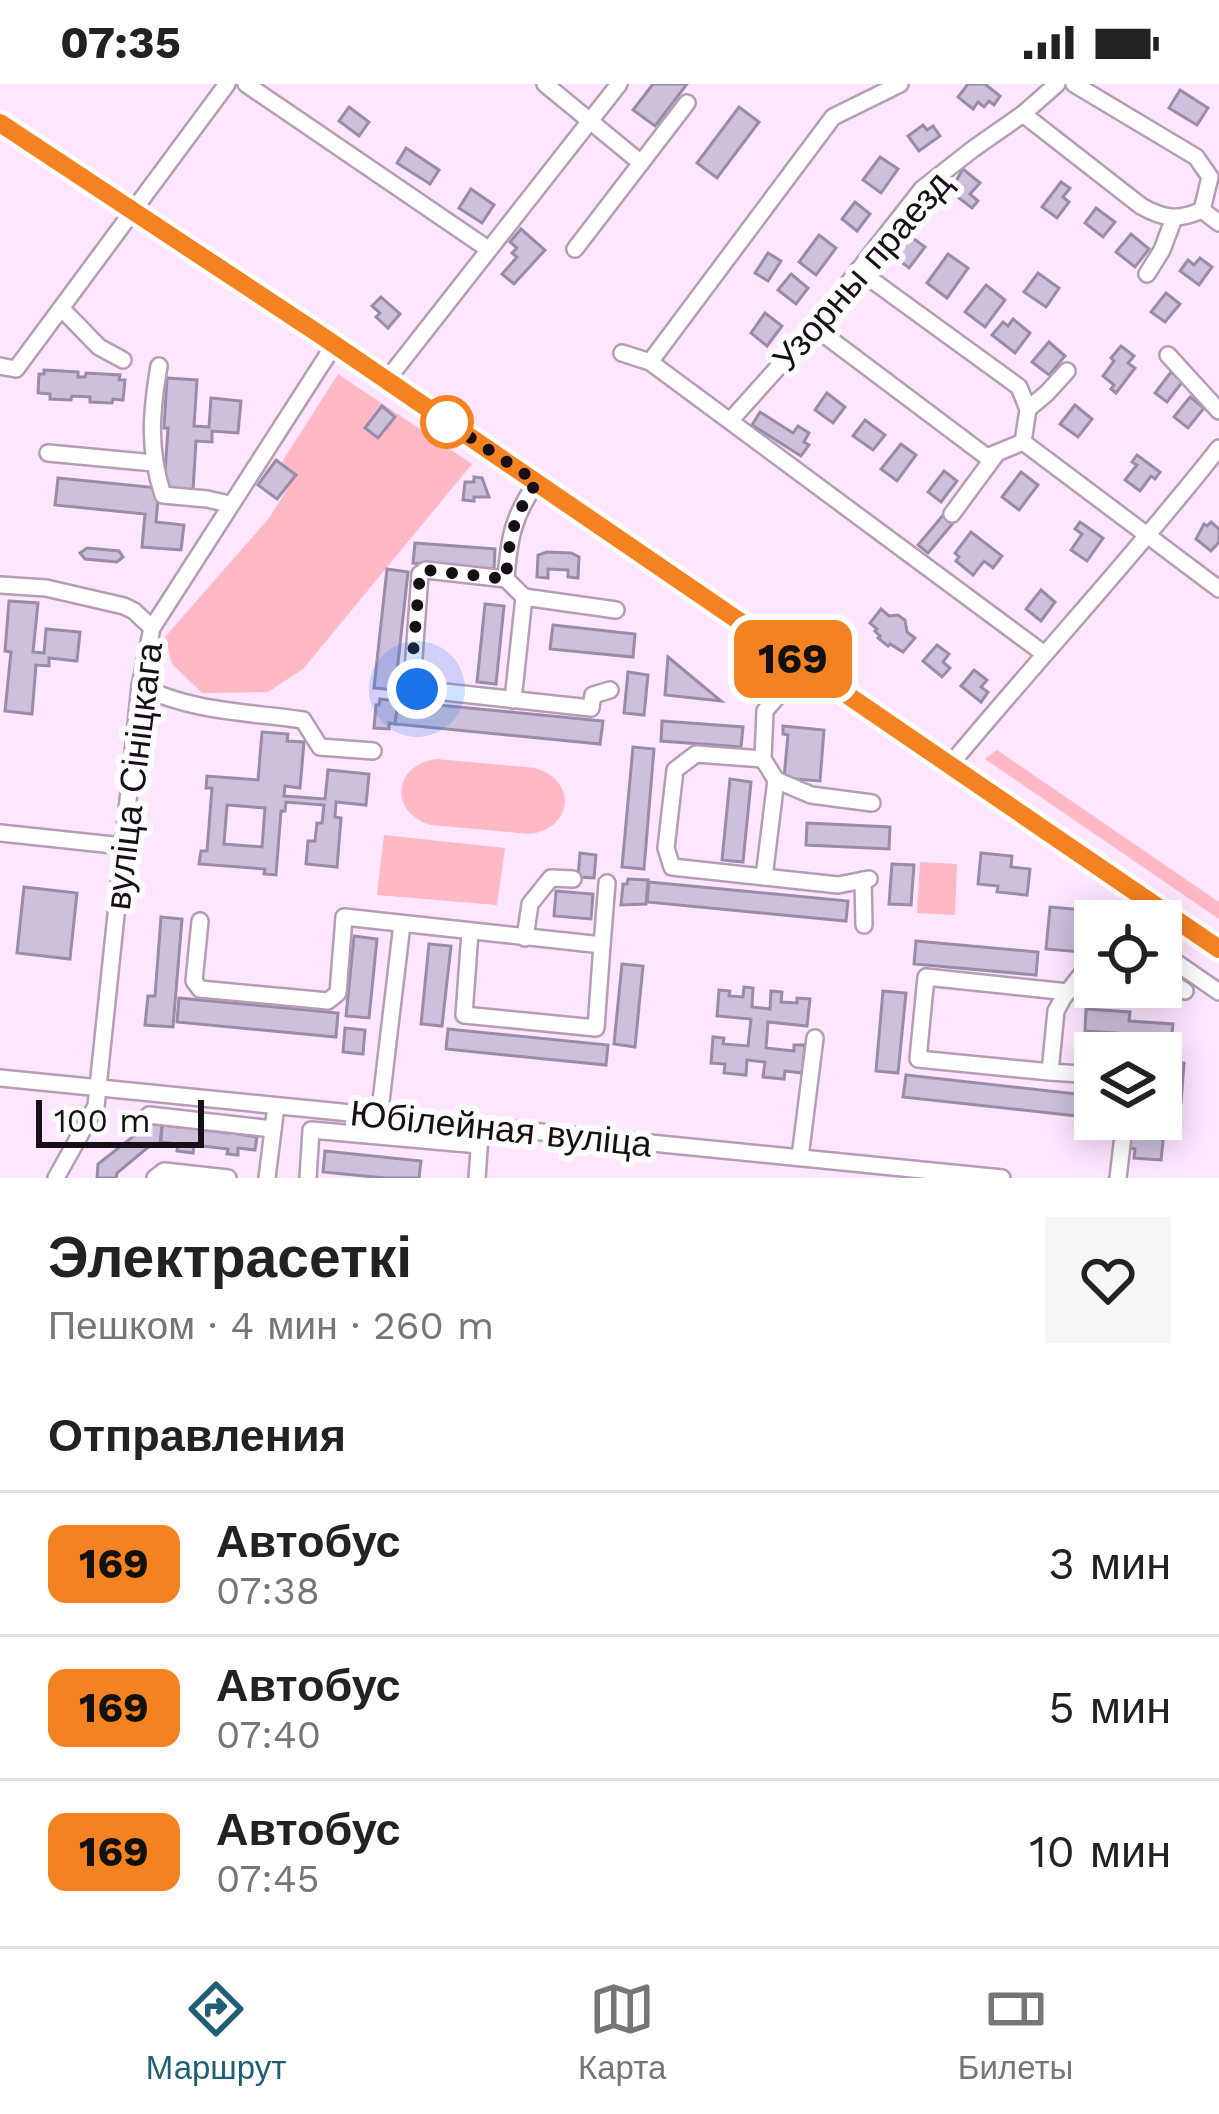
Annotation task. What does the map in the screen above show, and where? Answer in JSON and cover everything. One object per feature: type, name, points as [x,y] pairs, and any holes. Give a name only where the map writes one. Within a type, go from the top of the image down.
[{"type":"main road","points":[[0,123],[537,482],[1219,949]]},
{"type":"street","points":[[8,368],[62,309],[227,84]]},
{"type":"street","points":[[245,84],[488,249]]},
{"type":"street","points":[[545,84],[640,163]]},
{"type":"street","points":[[386,381],[619,84]]},
{"type":"street","points":[[650,362],[833,117],[899,84]]},
{"type":"street","name":"Узорны праезд","points":[[730,421],[814,327],[922,189],[1057,84]]},
{"type":"street","points":[[1074,84],[1196,157],[1210,177],[1202,210]]},
{"type":"street","points":[[575,249],[688,103]]},
{"type":"street","points":[[1023,114],[1161,218],[1183,218],[1202,210]]},
{"type":"street","points":[[1202,210],[1219,223]]},
{"type":"street","points":[[1147,274],[1174,218]]},
{"type":"street","points":[[858,270],[1019,387],[1028,409],[1023,442]]},
{"type":"street","points":[[62,309],[99,346],[123,360]]},
{"type":"street","points":[[814,327],[988,457],[1023,442]]},
{"type":"street","name":"вуліца Сініцкага","points":[[56,1178],[96,1106],[140,686],[152,628],[334,345]]},
{"type":"street","points":[[622,353],[650,362],[1043,653]]},
{"type":"street","points":[[1168,355],[1219,411]]},
{"type":"street","points":[[159,366],[151,416],[154,463],[163,495],[229,504]]},
{"type":"street","points":[[1028,409],[1066,371]]},
{"type":"street","points":[[1023,442],[1219,589]]},
{"type":"street","points":[[950,765],[1148,538],[1219,448]]},
{"type":"street","points":[[48,453],[154,463]]},
{"type":"street","points":[[952,514],[997,453]]},
{"type":"street","points":[[506,579],[520,506],[537,482]]},
{"type":"street","points":[[610,690],[593,695],[591,708],[417,689],[411,677],[420,574],[426,570],[506,579],[524,597],[616,610]]},
{"type":"street","points":[[0,584],[46,588],[124,606],[152,628]]},
{"type":"street","points":[[513,700],[524,597]]},
{"type":"street","points":[[803,666],[766,711],[763,759],[776,780],[811,795],[872,802]]},
{"type":"street","points":[[140,686],[202,709],[303,720],[320,747],[373,751]]},
{"type":"street","points":[[763,759],[697,754],[675,770],[666,848],[672,867],[838,885],[866,880],[864,925]]},
{"type":"street","points":[[764,877],[776,780]]},
{"type":"street","points":[[0,833],[123,846]]},
{"type":"street","points":[[525,938],[530,904],[550,878],[572,879]]},
{"type":"street","points":[[470,932],[464,1015],[596,1028],[608,883]]},
{"type":"street","points":[[200,921],[194,981],[200,989],[328,1001],[338,993],[344,917],[602,945]]},
{"type":"street","points":[[379,1118],[402,924]]},
{"type":"street","points":[[1182,966],[1219,992]]},
{"type":"street","points":[[1068,992],[926,977],[918,1059],[1074,1074]]},
{"type":"street","points":[[1050,1072],[1056,1011],[1074,984]]},
{"type":"street","points":[[800,1157],[815,1038]]},
{"type":"street","name":"Юбілейная вуліца","points":[[0,1078],[313,1110],[480,1136],[800,1157],[991,1178]]},
{"type":"street","points":[[267,1178],[276,1106]]},
{"type":"street","points":[[308,1178],[313,1110]]},
{"type":"street","points":[[149,1114],[273,1129]]},
{"type":"street","points":[[311,1130],[480,1136],[477,1178]]},
{"type":"street","points":[[1118,1178],[1123,1140]]},
{"type":"street","points":[[154,1178],[164,1171],[228,1178]]},
{"type":"shaded area","points":[[338,374],[472,464],[303,669],[268,692],[202,693],[172,664],[165,637],[269,518],[296,475],[282,462]]},
{"type":"shaded area","points":[[997,750],[1219,902],[1219,919],[985,759]]},
{"type":"shaded area","points":[[437,759],[535,768],[549,774],[564,793],[562,814],[544,830],[529,834],[431,825],[417,819],[402,800],[404,779],[422,763]]},
{"type":"shaded area","points":[[384,835],[505,848],[497,905],[377,895]]},
{"type":"shaded area","points":[[920,862],[957,864],[955,915],[917,913]]},
{"type":"building","points":[[653,84],[687,84],[655,126],[633,110]]},
{"type":"building","points":[[968,84],[985,84],[1000,96],[994,105],[989,101],[984,107],[978,102],[973,109],[958,97]]},
{"type":"building","points":[[1180,90],[1208,108],[1197,125],[1169,108]]},
{"type":"building","points":[[349,107],[369,122],[359,136],[339,121]]},
{"type":"building","points":[[739,107],[759,122],[717,178],[697,163]]},
{"type":"building","points":[[923,125],[927,130],[933,126],[940,136],[919,151],[908,136]]},
{"type":"building","points":[[406,148],[439,170],[430,184],[397,163]]},
{"type":"building","points":[[880,157],[898,169],[881,193],[863,180]]},
{"type":"building","points":[[963,169],[980,183],[970,194],[978,201],[972,208],[950,191]]},
{"type":"building","points":[[1061,182],[1070,188],[1063,197],[1069,202],[1057,218],[1042,207]]},
{"type":"building","points":[[471,189],[494,205],[482,223],[459,208]]},
{"type":"building","points":[[855,202],[870,214],[857,231],[842,219]]},
{"type":"building","points":[[1096,208],[1115,222],[1103,237],[1085,223]]},
{"type":"building","points":[[521,229],[545,250],[514,284],[502,274],[517,257],[512,253],[517,248],[510,242]]},
{"type":"building","points":[[906,233],[925,247],[909,268],[890,253]]},
{"type":"building","points":[[1131,234],[1149,249],[1135,267],[1116,252]]},
{"type":"building","points":[[819,235],[836,248],[816,275],[799,262]]},
{"type":"building","points":[[768,253],[781,261],[768,281],[755,273]]},
{"type":"building","points":[[948,254],[968,268],[947,298],[927,283]]},
{"type":"building","points":[[1200,258],[1212,267],[1199,285],[1180,271],[1188,260],[1194,265]]},
{"type":"building","points":[[1038,273],[1059,288],[1046,307],[1024,292]]},
{"type":"building","points":[[791,274],[808,288],[796,304],[778,290]]},
{"type":"building","points":[[986,285],[1005,300],[985,327],[965,312]]},
{"type":"building","points":[[1166,293],[1180,304],[1165,322],[1151,312]]},
{"type":"building","points":[[381,297],[400,314],[388,328],[372,306]]},
{"type":"building","points":[[765,313],[782,326],[767,346],[751,333]]},
{"type":"building","points":[[1013,319],[1030,333],[1015,353],[992,335],[1003,322],[1008,326]]},
{"type":"building","points":[[1049,342],[1065,356],[1049,375],[1032,362]]},
{"type":"building","points":[[1121,346],[1134,356],[1128,363],[1135,368],[1116,393],[1103,376]]},
{"type":"building","points":[[44,370],[78,372],[78,377],[86,373],[120,375],[119,380],[125,380],[123,400],[50,399],[50,394],[38,393],[39,374]]},
{"type":"building","points":[[1171,372],[1183,381],[1167,402],[1155,393]]},
{"type":"building","points":[[167,378],[197,380],[194,426],[209,427],[211,398],[241,401],[238,433],[212,431],[212,442],[196,441],[193,490],[164,488]]},
{"type":"building","points":[[827,393],[845,407],[833,423],[815,410]]},
{"type":"building","points":[[1190,397],[1204,408],[1188,428],[1174,417]]},
{"type":"building","points":[[1075,405],[1092,419],[1078,437],[1060,424]]},
{"type":"building","points":[[382,406],[395,417],[378,438],[365,428]]},
{"type":"building","points":[[760,412],[793,433],[798,426],[809,433],[804,442],[809,445],[801,456],[752,425]]},
{"type":"building","points":[[865,420],[885,435],[873,450],[853,436]]},
{"type":"building","points":[[901,444],[916,455],[897,481],[881,469]]},
{"type":"building","points":[[1137,455],[1160,472],[1140,491],[1125,480],[1137,465],[1132,462]]},
{"type":"building","points":[[276,460],[296,475],[277,499],[258,485]]},
{"type":"building","points":[[944,471],[957,481],[941,502],[928,492]]},
{"type":"building","points":[[1021,472],[1038,485],[1019,510],[1002,497]]},
{"type":"building","points":[[474,477],[482,478],[489,497],[463,500],[465,482],[474,482]]},
{"type":"building","points":[[58,478],[159,488],[156,522],[184,525],[181,550],[142,547],[145,514],[55,505]]},
{"type":"building","points":[[944,514],[954,522],[928,553],[918,545]]},
{"type":"building","points":[[1080,522],[1103,538],[1087,561],[1071,550],[1082,534],[1075,529]]},
{"type":"building","points":[[1211,522],[1219,529],[1219,542],[1211,551],[1196,539],[1204,524]]},
{"type":"building","points":[[971,532],[1002,556],[993,568],[984,561],[973,575],[956,561],[955,553]]},
{"type":"building","points":[[415,543],[495,549],[494,569],[413,563]]},
{"type":"building","points":[[87,548],[119,551],[123,557],[117,562],[85,559],[80,553]]},
{"type":"building","points":[[538,555],[579,557],[578,578],[568,577],[568,570],[548,569],[548,578],[537,577]]},
{"type":"building","points":[[387,569],[408,572],[395,690],[374,688]]},
{"type":"building","points":[[1041,590],[1055,602],[1041,621],[1026,609]]},
{"type":"building","points":[[9,601],[38,603],[33,652],[44,653],[46,629],[80,632],[77,661],[49,658],[49,666],[36,665],[32,714],[5,711],[11,652],[5,651]]},
{"type":"building","points":[[485,604],[504,606],[496,684],[477,682]]},
{"type":"building","points":[[881,609],[905,620],[907,632],[915,638],[903,652],[878,638],[870,623]]},
{"type":"building","points":[[553,625],[635,634],[633,657],[550,649]]},
{"type":"building","points":[[937,645],[949,654],[943,662],[950,668],[942,677],[923,661]]},
{"type":"building","points":[[668,657],[721,701],[665,695]]},
{"type":"building","points":[[974,670],[987,680],[981,687],[988,692],[981,702],[961,686]]},
{"type":"building","points":[[628,672],[648,675],[644,715],[624,713]]},
{"type":"building","points":[[380,699],[398,701],[395,724],[389,723],[389,729],[374,728]]},
{"type":"building","points":[[398,701],[603,721],[600,744],[395,724]]},
{"type":"building","points":[[662,721],[743,727],[741,747],[661,741]]},
{"type":"building","points":[[783,726],[824,730],[820,781],[784,778],[788,735],[783,734]]},
{"type":"building","points":[[262,732],[288,734],[287,741],[304,742],[300,788],[285,786],[284,796],[325,799],[328,770],[369,774],[366,805],[336,802],[335,817],[341,818],[337,867],[306,864],[308,841],[315,841],[324,805],[286,802],[281,811],[276,875],[264,874],[265,869],[199,864],[201,851],[207,851],[212,788],[206,788],[207,776],[258,780]],"holes":[[[227,805],[265,808],[262,847],[224,844]]]},
{"type":"building","points":[[633,747],[654,749],[644,869],[622,867]]},
{"type":"building","points":[[730,779],[751,782],[743,862],[722,860]]},
{"type":"building","points":[[807,823],[890,827],[889,849],[806,845]]},
{"type":"building","points":[[580,853],[596,855],[594,878],[578,877]]},
{"type":"building","points":[[981,853],[1012,856],[1011,867],[1030,869],[1027,895],[997,892],[998,886],[978,884]]},
{"type":"building","points":[[892,864],[914,865],[911,905],[889,904]]},
{"type":"building","points":[[628,879],[648,880],[646,904],[621,905]]},
{"type":"building","points":[[649,882],[848,901],[846,921],[647,902]]},
{"type":"building","points":[[24,887],[77,893],[70,959],[17,953]]},
{"type":"building","points":[[556,891],[593,894],[591,919],[554,916]]},
{"type":"building","points":[[1050,907],[1074,909],[1074,951],[1046,949]]},
{"type":"building","points":[[161,917],[182,919],[173,1027],[145,1025],[148,996],[155,996]]},
{"type":"building","points":[[354,936],[377,939],[369,1018],[346,1016]]},
{"type":"building","points":[[916,941],[1038,952],[1036,975],[914,964]]},
{"type":"building","points":[[429,944],[451,946],[442,1026],[421,1024]]},
{"type":"building","points":[[622,964],[643,966],[635,1047],[614,1044]]},
{"type":"building","points":[[744,987],[753,988],[752,1007],[770,1009],[771,991],[782,992],[781,1002],[810,999],[807,1026],[768,1022],[766,1048],[794,1051],[794,1045],[805,1045],[802,1073],[785,1071],[784,1079],[763,1077],[765,1062],[747,1060],[746,1075],[724,1073],[725,1064],[711,1063],[713,1037],[724,1038],[723,1044],[748,1046],[751,1019],[717,1016],[719,990],[743,997]]},
{"type":"building","points":[[883,991],[906,993],[898,1073],[876,1071]]},
{"type":"building","points":[[179,998],[338,1013],[336,1037],[177,1022]]},
{"type":"building","points":[[1086,1009],[1130,1012],[1129,1021],[1173,1024],[1172,1032],[1085,1031]]},
{"type":"building","points":[[345,1028],[365,1030],[363,1054],[343,1052]]},
{"type":"building","points":[[448,1029],[608,1045],[606,1065],[446,1049]]},
{"type":"building","points":[[906,1075],[1074,1094],[1074,1116],[903,1097]]},
{"type":"building","points":[[180,1121],[191,1123],[191,1128],[228,1133],[228,1127],[239,1128],[238,1134],[257,1137],[255,1150],[238,1148],[238,1155],[227,1154],[228,1149],[194,1145],[193,1153],[177,1151],[178,1144],[161,1142],[162,1125],[179,1127]]},
{"type":"building","points":[[149,1124],[162,1125],[160,1144],[152,1144],[116,1178],[97,1178],[98,1164]]},
{"type":"building","points":[[1130,1140],[1163,1140],[1161,1160],[1134,1158],[1135,1149],[1129,1148]]},
{"type":"building","points":[[325,1151],[421,1161],[419,1178],[323,1172]]},
{"type":"bus line","name":"169","points":[[0,123],[319,334],[1219,949]]},
{"type":"route","points":[[417,689],[411,677],[420,574],[426,570],[506,579],[520,506],[537,482],[438,416],[447,422]]}]
